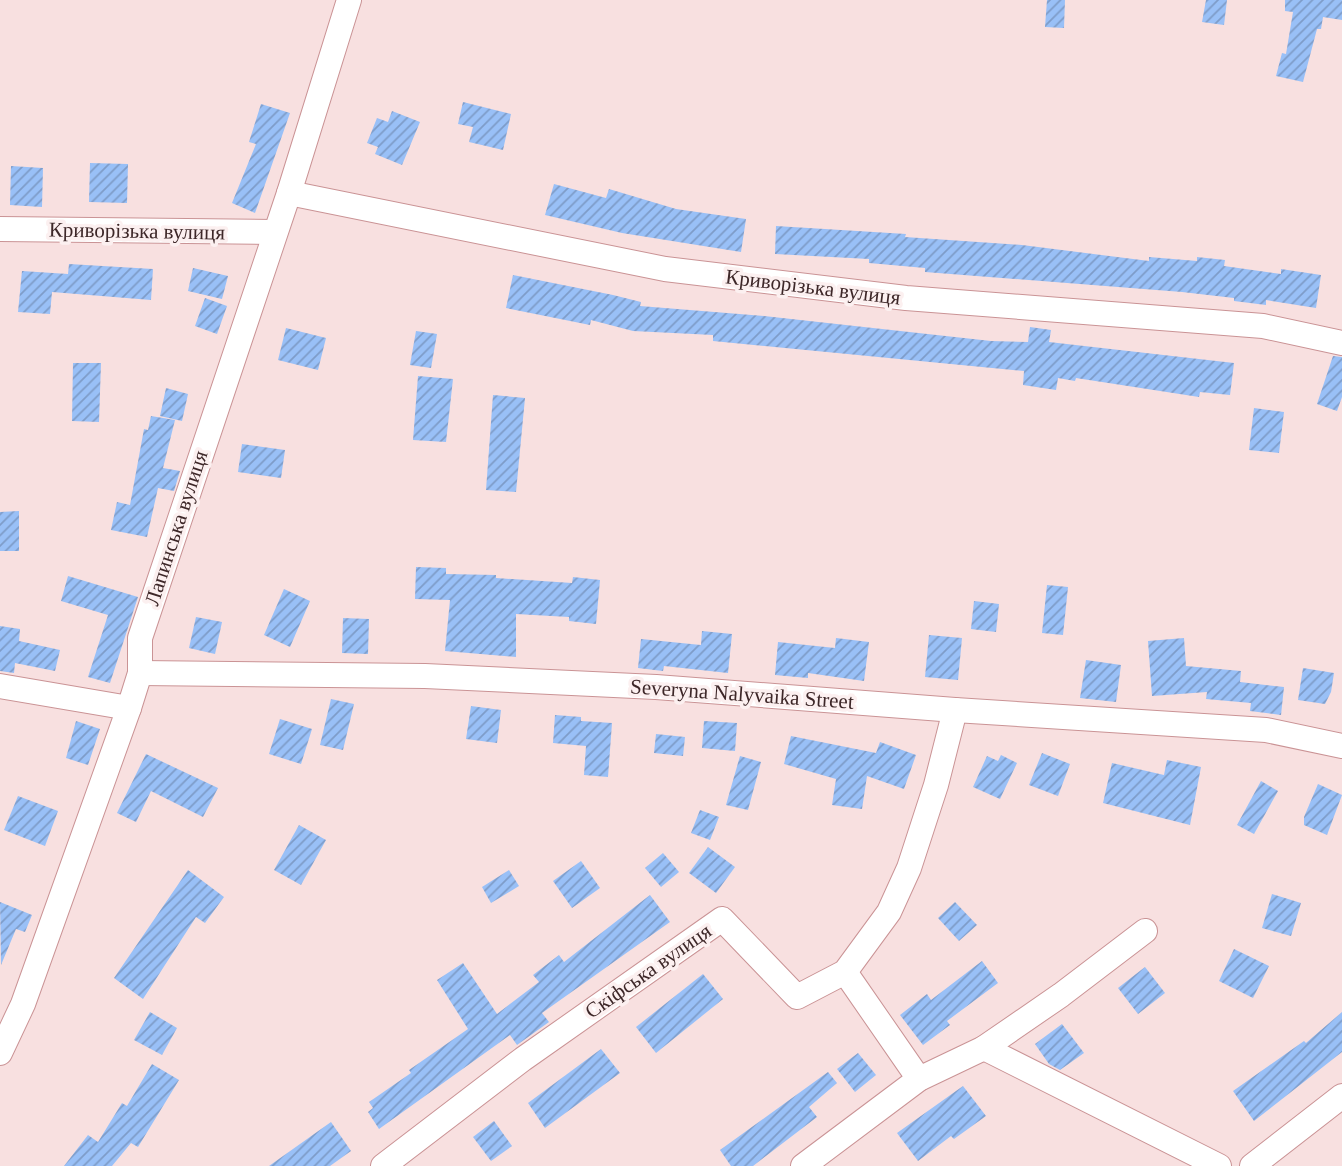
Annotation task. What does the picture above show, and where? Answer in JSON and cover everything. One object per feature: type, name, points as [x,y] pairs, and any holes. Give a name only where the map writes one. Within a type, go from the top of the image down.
[{"type":"street","name":"Лапинська вулиця","points":[[0,1053],[23,1004],[129,708],[140,673],[140,638],[289,193],[349,0]]},
{"type":"street","name":"Криворізька вулиця","points":[[289,193],[665,269],[906,298],[1263,326],[1342,343]]},
{"type":"street","name":"Криворізька вулиця","points":[[0,229],[274,232]]},
{"type":"street","name":"Severyna Nalyvaika Street","points":[[140,673],[452,677],[656,687],[1266,730],[1342,746]]},
{"type":"street","points":[[0,687],[129,708]]},
{"type":"street","name":"Скіфська вулиця","points":[[386,1165],[523,1059],[722,919],[797,997],[845,972],[889,912],[909,868],[936,785],[955,710]]},
{"type":"street","points":[[803,1166],[919,1079],[984,1048],[1062,995],[1145,932]]},
{"type":"street","points":[[845,972],[919,1079]]},
{"type":"street","points":[[984,1048],[1219,1166]]},
{"type":"street","points":[[1252,1166],[1342,1096]]},
{"type":"building","points":[[1047,0],[1065,0],[1064,28],[1045,27]]},
{"type":"building","points":[[1206,0],[1227,0],[1224,25],[1202,22]]},
{"type":"building","points":[[1285,0],[1342,0],[1342,20],[1323,17],[1321,29],[1317,29],[1303,82],[1276,76],[1282,53],[1286,54],[1293,12],[1285,11]]},
{"type":"building","points":[[463,102],[511,114],[503,150],[469,142],[473,127],[458,124]]},
{"type":"building","points":[[261,104],[290,113],[255,213],[232,203],[256,144],[249,142]]},
{"type":"building","points":[[392,111],[420,122],[402,165],[375,154],[378,147],[367,143],[377,118],[388,122]]},
{"type":"building","points":[[90,163],[128,164],[127,203],[89,202]]},
{"type":"building","points":[[11,166],[43,168],[42,207],[10,205]]},
{"type":"building","points":[[554,184],[606,198],[609,189],[676,209],[746,219],[741,252],[622,233],[545,215]]},
{"type":"building","points":[[776,226],[906,234],[905,237],[1022,245],[1149,261],[1149,257],[1197,261],[1197,257],[1225,260],[1224,266],[1281,274],[1281,269],[1321,275],[1316,308],[1266,300],[1266,305],[1182,292],[925,272],[925,268],[869,263],[869,259],[775,254]]},
{"type":"building","points":[[69,264],[153,269],[151,300],[52,292],[50,314],[18,312],[22,271],[68,274]]},
{"type":"building","points":[[193,268],[228,276],[222,299],[188,291]]},
{"type":"building","points":[[513,275],[613,295],[641,302],[640,306],[764,316],[991,341],[1028,342],[1030,327],[1051,330],[1049,342],[1234,363],[1230,395],[1200,392],[1199,397],[1076,378],[1075,381],[1058,378],[1056,390],[1023,385],[1024,371],[713,341],[713,335],[633,331],[591,320],[590,325],[506,308]]},
{"type":"building","points":[[205,298],[227,306],[217,334],[195,326]]},
{"type":"building","points":[[286,328],[326,338],[318,370],[278,360]]},
{"type":"building","points":[[416,331],[437,334],[431,368],[410,365]]},
{"type":"building","points":[[1333,356],[1342,357],[1342,397],[1337,411],[1317,404]]},
{"type":"building","points":[[73,363],[101,363],[99,422],[72,421]]},
{"type":"building","points":[[418,376],[453,379],[446,442],[413,440]]},
{"type":"building","points":[[166,388],[188,394],[182,421],[160,416]]},
{"type":"building","points":[[493,395],[525,398],[516,492],[486,490]]},
{"type":"building","points":[[1254,408],[1284,412],[1279,453],[1249,450]]},
{"type":"building","points":[[151,416],[175,420],[163,468],[180,471],[174,491],[158,488],[147,537],[111,530],[117,502],[130,505],[144,429],[148,430]]},
{"type":"building","points":[[242,444],[285,450],[281,478],[238,472]]},
{"type":"building","points":[[19,511],[19,551],[0,551],[0,512]]},
{"type":"building","points":[[416,567],[446,568],[446,574],[496,575],[496,578],[572,583],[573,577],[600,580],[596,624],[569,621],[569,617],[516,614],[516,657],[445,651],[450,600],[415,599]]},
{"type":"building","points":[[68,576],[138,597],[110,683],[88,677],[108,615],[61,601]]},
{"type":"building","points":[[1047,585],[1068,587],[1063,635],[1042,633]]},
{"type":"building","points":[[284,589],[310,601],[290,647],[264,635]]},
{"type":"building","points":[[974,601],[999,604],[996,632],[971,629]]},
{"type":"building","points":[[196,617],[222,622],[215,654],[189,648]]},
{"type":"building","points":[[343,618],[369,619],[368,654],[342,653]]},
{"type":"building","points":[[0,626],[20,629],[19,641],[60,650],[55,671],[15,663],[14,673],[0,671]]},
{"type":"building","points":[[702,631],[732,634],[728,673],[664,666],[663,671],[638,668],[641,639],[701,645]]},
{"type":"building","points":[[929,635],[962,638],[958,680],[925,677]]},
{"type":"building","points":[[836,638],[869,642],[864,681],[808,673],[808,678],[775,675],[778,642],[835,648]]},
{"type":"building","points":[[1184,638],[1186,666],[1241,671],[1240,682],[1284,687],[1281,715],[1250,711],[1251,703],[1206,699],[1207,692],[1152,696],[1148,641]]},
{"type":"building","points":[[1086,660],[1121,665],[1116,702],[1080,698]]},
{"type":"building","points":[[1303,668],[1334,673],[1331,692],[1325,704],[1298,700]]},
{"type":"building","points":[[331,699],[354,704],[343,750],[320,745]]},
{"type":"building","points":[[471,706],[501,710],[497,743],[466,739]]},
{"type":"building","points":[[555,715],[581,717],[581,721],[612,723],[608,777],[584,775],[586,746],[553,743]]},
{"type":"building","points":[[280,719],[312,729],[301,764],[269,754]]},
{"type":"building","points":[[76,721],[100,729],[88,765],[66,758]]},
{"type":"building","points":[[704,721],[737,723],[735,751],[702,748]]},
{"type":"building","points":[[656,734],[685,737],[683,756],[654,753]]},
{"type":"building","points":[[791,736],[876,753],[880,742],[916,755],[904,789],[867,776],[862,809],[832,805],[836,779],[784,764]]},
{"type":"building","points":[[1042,753],[1070,764],[1058,796],[1029,785]]},
{"type":"building","points":[[146,754],[218,788],[203,817],[151,791],[136,822],[117,813]]},
{"type":"building","points":[[1001,755],[1017,763],[1000,799],[973,787],[987,756],[998,761]]},
{"type":"building","points":[[740,756],[761,762],[748,810],[726,805]]},
{"type":"building","points":[[1167,760],[1201,767],[1190,825],[1103,803],[1112,763],[1164,775]]},
{"type":"building","points":[[1261,781],[1278,791],[1254,834],[1237,825]]},
{"type":"building","points":[[1318,784],[1342,795],[1327,835],[1304,825],[1304,817]]},
{"type":"building","points":[[18,796],[58,811],[45,846],[4,830]]},
{"type":"building","points":[[700,810],[719,817],[710,840],[691,833]]},
{"type":"building","points":[[299,825],[326,840],[301,885],[274,870]]},
{"type":"building","points":[[708,847],[735,867],[716,893],[689,873]]},
{"type":"building","points":[[663,853],[679,872],[661,887],[645,868]]},
{"type":"building","points":[[581,861],[600,888],[572,908],[553,881]]},
{"type":"building","points":[[188,870],[224,897],[205,923],[196,917],[143,999],[114,978]]},
{"type":"building","points":[[509,870],[519,886],[491,903],[482,887]]},
{"type":"building","points":[[1272,894],[1301,903],[1291,936],[1262,928]]},
{"type":"building","points":[[650,895],[670,922],[542,1013],[549,1022],[517,1045],[510,1035],[379,1129],[368,1112],[373,1108],[369,1102],[468,1029],[437,980],[463,963],[497,1014],[539,982],[533,975],[559,955],[564,962]]},
{"type":"building","points":[[0,902],[32,915],[25,932],[16,929],[1,965]]},
{"type":"building","points":[[955,902],[977,925],[959,941],[938,918]]},
{"type":"building","points":[[1234,949],[1269,966],[1253,998],[1219,981]]},
{"type":"building","points":[[982,961],[998,983],[947,1021],[950,1025],[923,1045],[900,1015],[927,994],[931,1000]]},
{"type":"building","points":[[1145,967],[1165,993],[1138,1014],[1118,988]]},
{"type":"building","points":[[703,974],[723,999],[656,1053],[636,1027]]},
{"type":"building","points":[[150,1012],[177,1028],[162,1055],[134,1040]]},
{"type":"building","points":[[1342,1012],[1342,1052],[1254,1121],[1233,1091],[1304,1041],[1306,1043]]},
{"type":"building","points":[[1062,1024],[1084,1053],[1060,1070],[1049,1064],[1035,1044]]},
{"type":"building","points":[[601,1049],[620,1073],[545,1128],[528,1103]]},
{"type":"building","points":[[858,1053],[876,1075],[855,1092],[837,1069]]},
{"type":"building","points":[[152,1064],[179,1080],[138,1147],[131,1143],[112,1166],[64,1166],[88,1135],[98,1142],[122,1103],[127,1106]]},
{"type":"building","points":[[828,1072],[837,1083],[809,1107],[817,1117],[753,1166],[731,1166],[720,1150]]},
{"type":"building","points":[[963,1086],[986,1116],[954,1139],[951,1136],[918,1161],[897,1133]]},
{"type":"building","points":[[494,1121],[512,1146],[491,1161],[473,1137]]},
{"type":"building","points":[[331,1122],[351,1151],[330,1166],[269,1166]]}]
